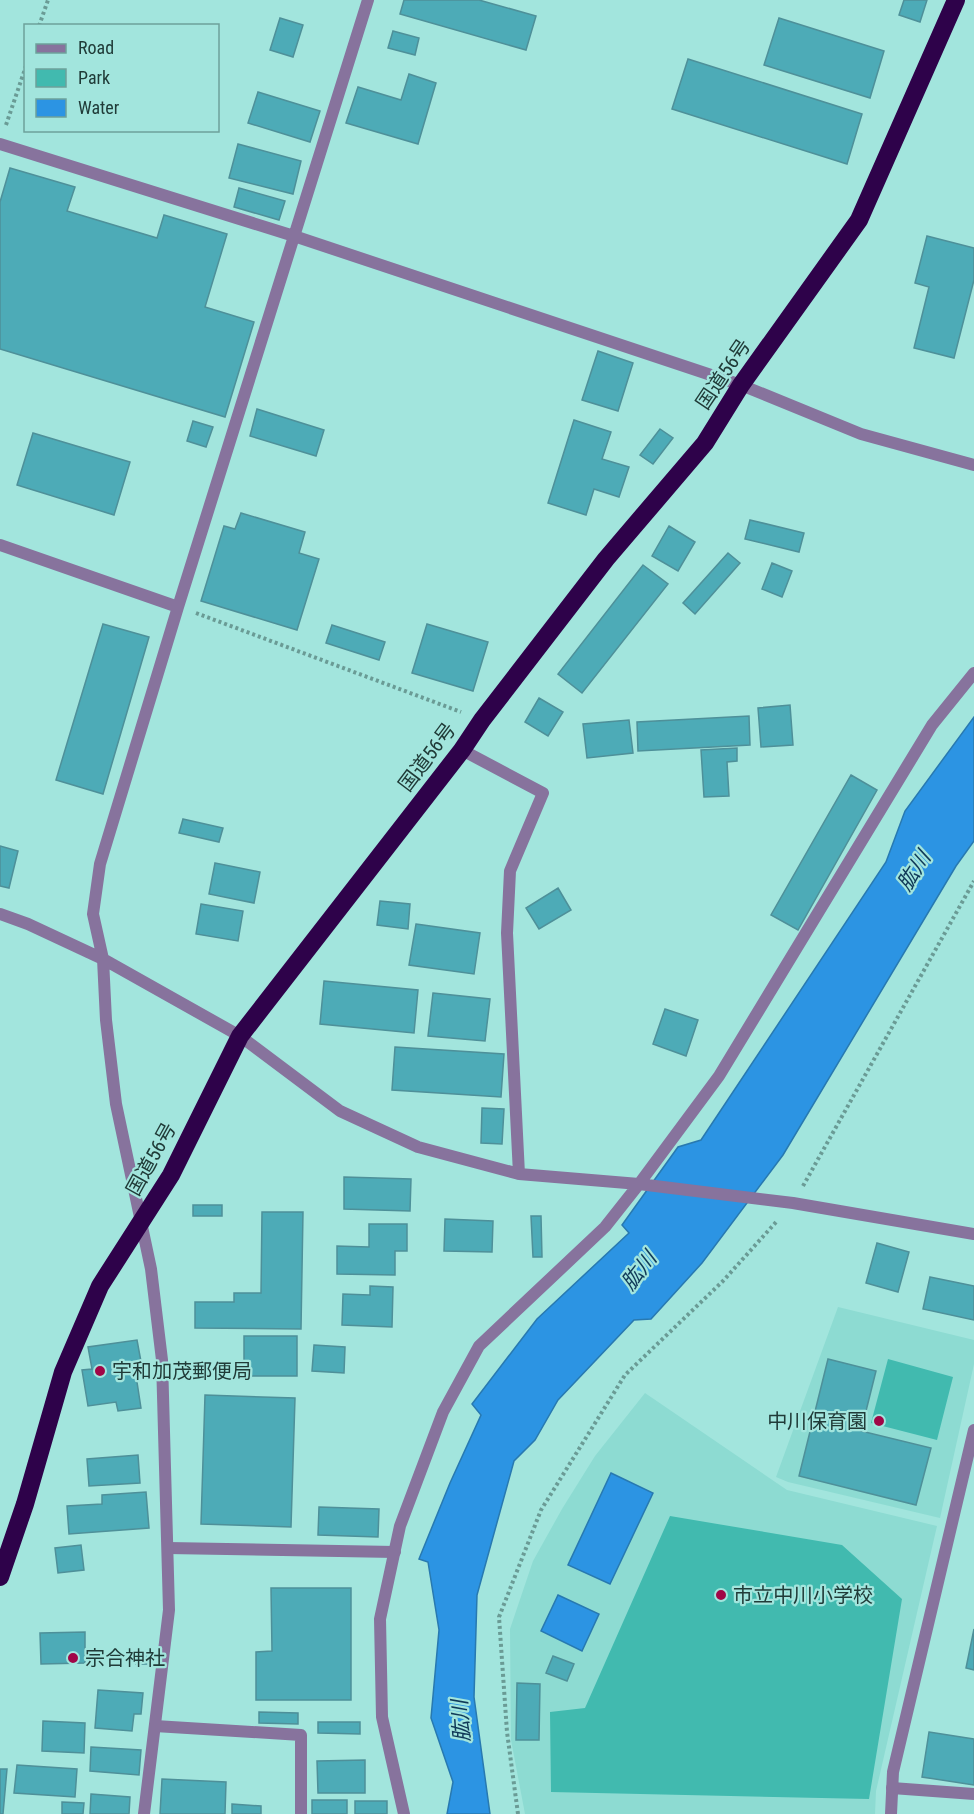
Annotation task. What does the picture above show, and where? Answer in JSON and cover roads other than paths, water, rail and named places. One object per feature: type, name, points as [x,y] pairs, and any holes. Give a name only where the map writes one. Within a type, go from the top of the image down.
[{"type":"highway","name":"国道56号","points":[[0,1577],[25,1504],[63,1372],[100,1286],[171,1175],[240,1036],[462,750],[482,720],[606,559],[705,443],[741,385],[859,220],[956,0]]},
{"type":"street","points":[[144,1814],[169,1610],[162,1360],[151,1269],[116,1104],[106,1020],[103,958],[93,914],[100,864],[368,0]]},
{"type":"street","points":[[2,138],[741,385],[861,434],[974,465]]},
{"type":"street","points":[[0,545],[178,607]]},
{"type":"street","points":[[405,1814],[382,1717],[380,1619],[400,1526],[443,1412],[479,1346],[605,1227],[642,1185],[719,1076],[932,725],[974,673]]},
{"type":"street","points":[[462,750],[543,794],[510,871],[507,933],[519,1174]]},
{"type":"street","points":[[0,914],[28,924],[103,958],[240,1036],[340,1111],[417,1147],[519,1174],[642,1185],[793,1203],[974,1234]]},
{"type":"street","points":[[891,1814],[893,1772],[974,1430]]},
{"type":"street","points":[[168,1548],[395,1552]]},
{"type":"street","points":[[155,1726],[301,1735],[301,1814]]},
{"type":"street","points":[[892,1788],[974,1794]]},
{"type":"water","name":"肱川","points":[[974,717],[974,841],[956,866],[783,1155],[702,1263],[651,1319],[634,1320],[558,1400],[535,1440],[514,1461],[477,1595],[474,1697],[490,1814],[447,1814],[453,1782],[431,1718],[439,1630],[428,1562],[419,1559],[481,1415],[472,1404],[537,1319],[629,1233],[622,1225],[678,1147],[701,1140],[886,862],[905,811]]},
{"type":"water","points":[[611,1473],[653,1493],[610,1584],[568,1565]]},
{"type":"water","points":[[558,1595],[599,1614],[582,1651],[541,1631]]},
{"type":"place","name":"宇和加茂郵便局","points":[[100,1371]]},
{"type":"place","name":"中川保育園","points":[[879,1421]]},
{"type":"place","name":"市立中川小学校","points":[[721,1595]]},
{"type":"place","name":"宗合神社","points":[[73,1658]]}]
